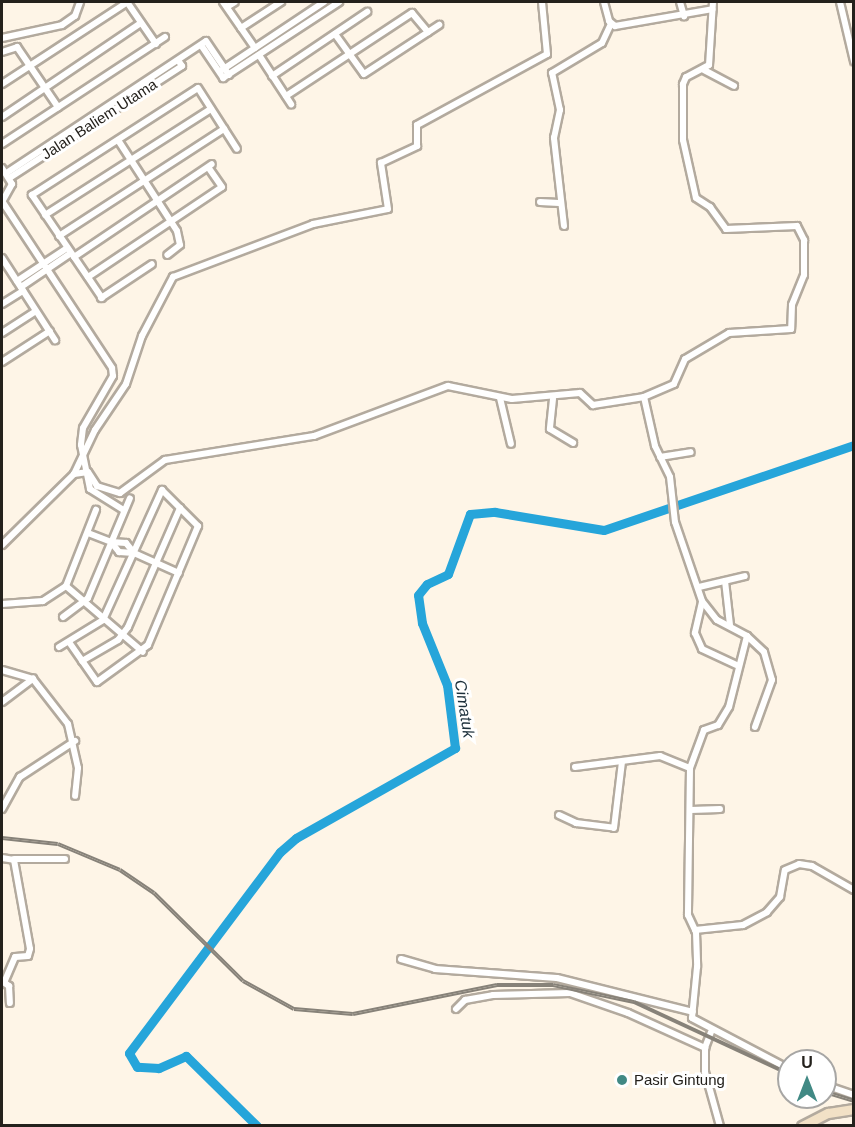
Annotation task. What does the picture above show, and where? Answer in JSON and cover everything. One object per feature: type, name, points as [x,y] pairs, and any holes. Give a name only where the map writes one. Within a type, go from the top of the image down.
[{"type":"main road","points":[[802,1125],[828,1113],[854,1109]]},
{"type":"street","points":[[2,38],[62,25],[75,16],[80,2]]},
{"type":"street","points":[[2,84],[127,2],[156,44]]},
{"type":"street","points":[[236,2],[225,4],[255,48]]},
{"type":"street","points":[[241,27],[281,2]]},
{"type":"street","points":[[324,11],[322,3],[222,70],[226,76],[339,2]]},
{"type":"street","points":[[542,2],[545,56],[555,67]]},
{"type":"street","points":[[564,226],[559,203],[554,129],[560,110],[552,76],[555,67],[602,43],[611,24],[604,2]]},
{"type":"street","points":[[680,2],[684,16]]},
{"type":"street","points":[[840,2],[854,61]]},
{"type":"street","points":[[88,472],[97,486],[118,493],[165,460],[314,436],[442,387],[500,398],[553,399],[580,393],[593,405],[644,397],[674,384],[684,359],[729,333],[791,329],[792,305],[804,275],[804,240],[797,226],[726,230],[710,207],[696,198],[683,140],[683,84],[686,77],[704,70],[710,64],[713,5],[684,16],[611,24]]},
{"type":"street","points":[[272,76],[367,12]]},
{"type":"street","points":[[286,96],[414,12],[428,32]]},
{"type":"street","points":[[2,117],[141,23]]},
{"type":"street","points":[[335,34],[364,74],[439,25]]},
{"type":"street","points":[[2,144],[165,37]]},
{"type":"street","name":"Jalan Baliem Utama","points":[[7,172],[182,66],[178,60],[203,43],[222,70]]},
{"type":"street","points":[[2,52],[17,47],[58,107]]},
{"type":"street","points":[[259,55],[291,104]]},
{"type":"street","points":[[2,545],[74,474],[82,453],[126,384],[142,336],[173,277],[314,224],[386,211],[389,200],[381,163],[417,146],[417,125],[545,56]]},
{"type":"street","points":[[704,70],[734,86]]},
{"type":"street","points":[[152,264],[102,298],[32,195],[198,88],[237,149]]},
{"type":"street","points":[[45,215],[211,109]]},
{"type":"street","points":[[59,236],[224,129]]},
{"type":"street","points":[[118,140],[171,221],[180,245],[167,255]]},
{"type":"street","points":[[2,304],[45,266],[158,201],[210,165],[222,187],[88,277]]},
{"type":"street","points":[[7,172],[8,197],[2,201],[114,372],[83,428],[82,453],[94,494],[124,510]]},
{"type":"street","points":[[540,202],[559,203]]},
{"type":"street","points":[[2,258],[56,340]]},
{"type":"street","points":[[2,274],[9,270]]},
{"type":"street","points":[[2,333],[36,311]]},
{"type":"street","points":[[2,362],[50,331]]},
{"type":"street","points":[[644,397],[660,457],[668,471],[675,522],[699,587],[702,601],[695,633],[702,649],[737,665]]},
{"type":"street","points":[[500,398],[511,444]]},
{"type":"street","points":[[553,399],[550,429],[573,443]]},
{"type":"street","points":[[660,457],[691,452]]},
{"type":"street","points":[[74,474],[88,472]]},
{"type":"street","points":[[59,647],[104,620],[160,490],[198,526],[143,652],[97,682],[69,642]]},
{"type":"street","points":[[63,617],[83,603],[130,498]]},
{"type":"street","points":[[82,661],[123,635],[180,508]]},
{"type":"street","points":[[2,604],[26,599],[43,601],[66,586],[96,510]]},
{"type":"street","points":[[88,533],[111,542],[126,543],[134,553]]},
{"type":"street","points":[[111,542],[119,552],[134,553],[179,573]]},
{"type":"street","points":[[699,587],[745,576]]},
{"type":"street","points":[[725,581],[730,625]]},
{"type":"street","points":[[66,586],[83,603],[143,652]]},
{"type":"street","points":[[702,601],[715,618],[747,636],[764,652],[772,680],[755,727]]},
{"type":"street","points":[[747,636],[737,665],[729,707],[718,725],[704,730],[690,768],[688,915],[695,930],[693,1020],[711,1032],[777,1063]]},
{"type":"street","points":[[2,670],[33,679],[56,704],[75,740],[75,796]]},
{"type":"street","points":[[2,702],[33,679]]},
{"type":"street","points":[[2,810],[20,777],[64,752],[75,740]]},
{"type":"street","points":[[574,767],[663,756],[690,768]]},
{"type":"street","points":[[559,815],[576,823],[614,828],[622,762]]},
{"type":"street","points":[[691,810],[720,808]]},
{"type":"street","points":[[2,858],[65,859]]},
{"type":"street","points":[[10,1003],[3,981],[15,957],[30,953],[14,859]]},
{"type":"street","points":[[695,930],[743,925],[766,912],[780,897],[785,870],[800,864],[812,866],[854,891]]},
{"type":"street","points":[[401,959],[435,969],[557,978],[693,1012]]},
{"type":"street","points":[[456,1009],[465,1000],[493,995],[570,993],[628,1012],[705,1048]]},
{"type":"street","points":[[711,1032],[705,1048],[707,1088],[720,1125]]},
{"type":"street","points":[[837,1089],[854,1095]]},
{"type":"waterway","name":"Cimatuk","points":[[257,1126],[186,1056],[159,1068],[137,1067],[129,1053],[280,852],[296,838],[455,748],[447,685],[422,623],[418,595],[427,584],[448,574],[470,514],[495,512],[604,530],[854,445]]},
{"type":"railway","points":[[2,838],[58,844],[120,870],[154,893],[243,981],[294,1009],[353,1014],[497,985],[553,985],[634,1002],[777,1068]]},
{"type":"railway","points":[[837,1096],[854,1101]]},
{"type":"place","name":"Pasir Gintung","points":[[622,1080]]}]
